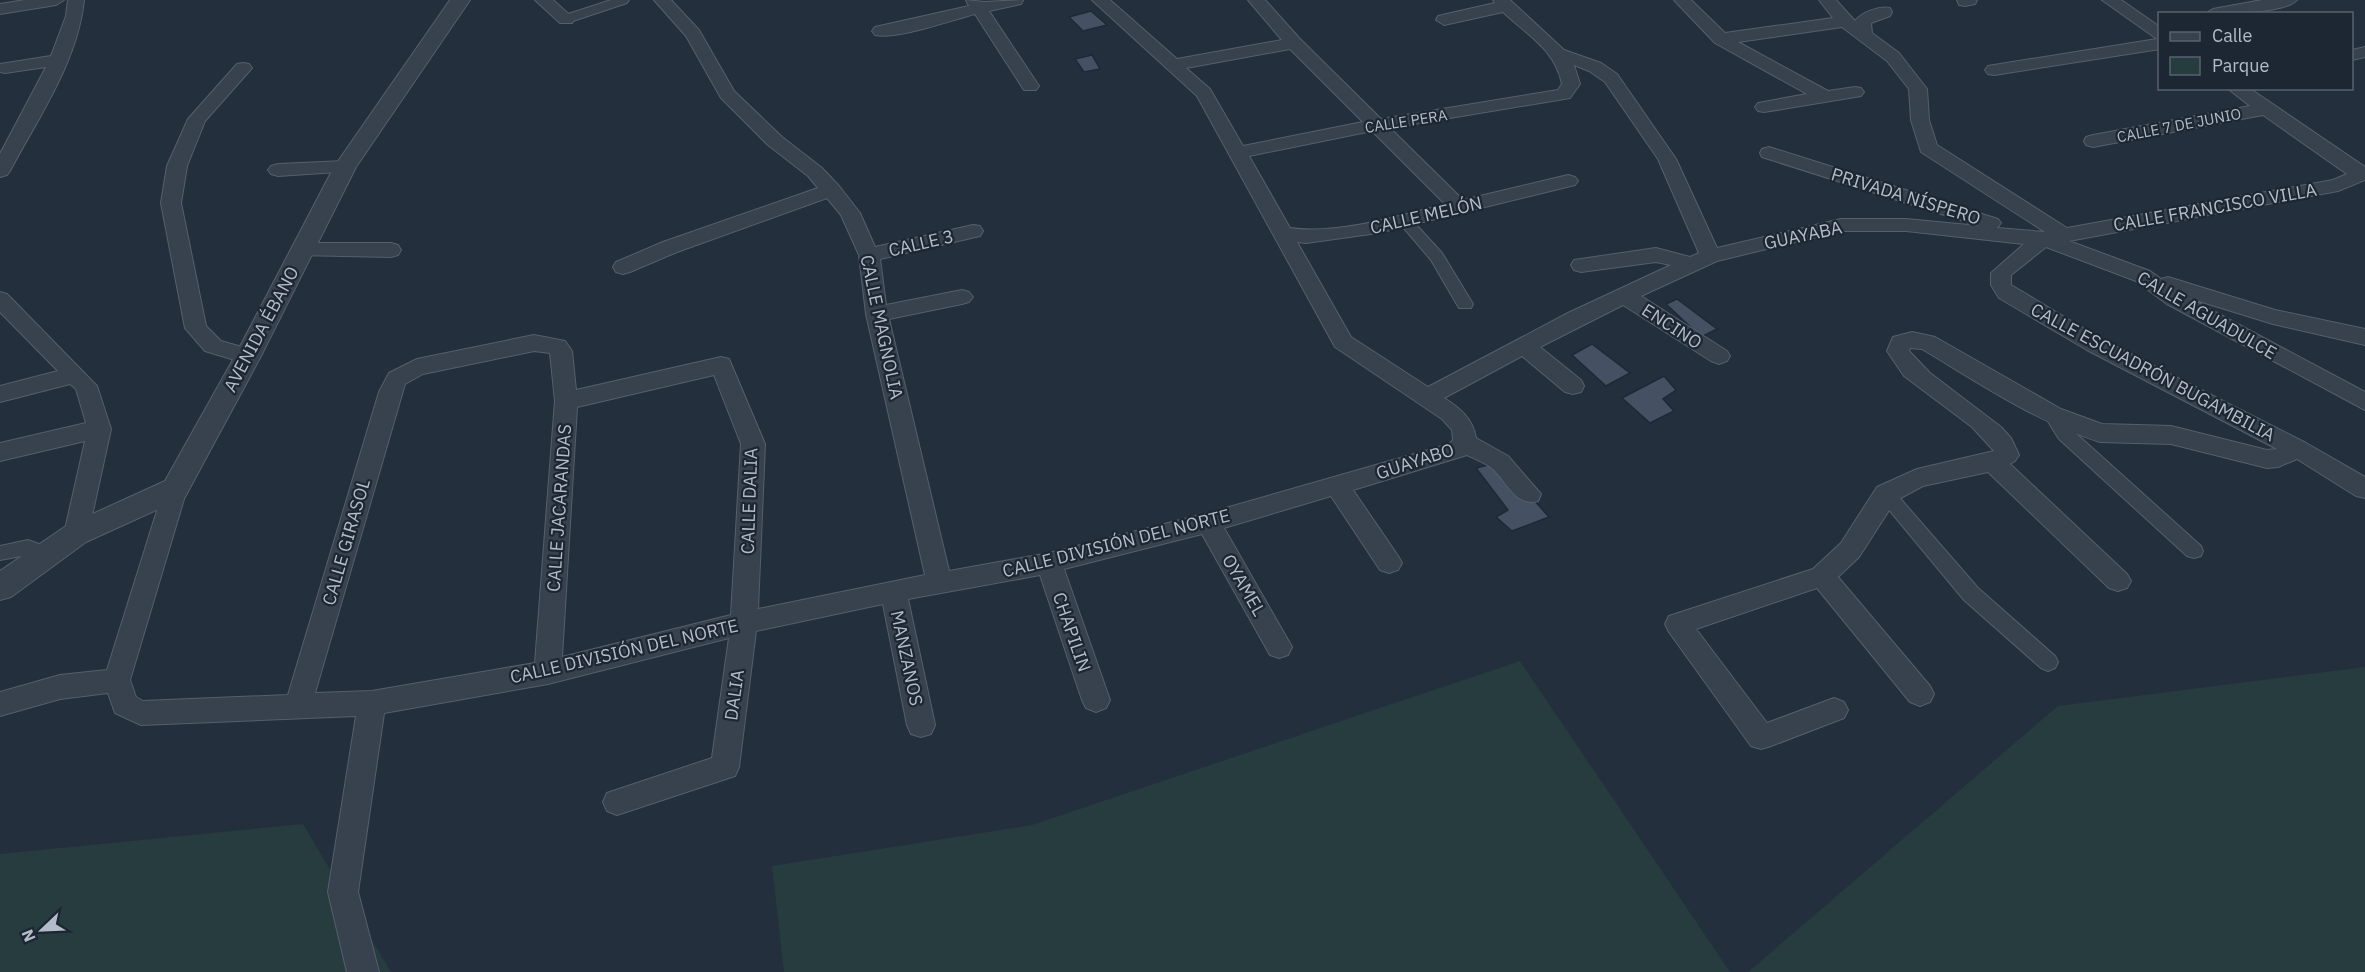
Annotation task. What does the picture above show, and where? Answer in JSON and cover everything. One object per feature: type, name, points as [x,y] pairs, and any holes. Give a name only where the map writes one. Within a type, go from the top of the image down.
[{"type":"street","points":[[0,9],[56,0]]},
{"type":"street","points":[[0,171],[58,60],[77,9],[76,0]]},
{"type":"street","name":"AVENIDA ÉBANO","points":[[175,489],[248,356],[345,167],[460,0]]},
{"type":"street","points":[[543,0],[566,19],[623,0]]},
{"type":"street","name":"CALLE MAGNOLIA","points":[[662,0],[693,34],[727,94],[775,141],[815,172],[850,213],[869,255],[877,314],[939,582]]},
{"type":"street","points":[[881,30],[916,26],[977,3],[1015,0]]},
{"type":"street","name":"GUAYABO","points":[[1100,0],[1204,93],[1343,342],[1450,413],[1463,428],[1466,443],[1457,450],[1337,485]]},
{"type":"street","points":[[1256,0],[1294,43],[1459,207]]},
{"type":"street","points":[[1682,0],[1721,39],[1825,97]]},
{"type":"street","points":[[1827,0],[1845,21],[1893,57],[1918,89],[1920,120],[1928,148],[2053,237]]},
{"type":"street","points":[[2110,0],[2155,28]]},
{"type":"street","points":[[2224,12],[2289,0]]},
{"type":"street","points":[[977,3],[1030,86]]},
{"type":"street","points":[[1444,20],[1504,3],[1560,54],[1595,67],[1611,78],[1667,159],[1702,260],[1656,255],[1581,265]]},
{"type":"street","points":[[1863,34],[1865,32],[1864,20],[1884,12]]},
{"type":"street","points":[[1721,39],[1845,21]]},
{"type":"street","points":[[1174,65],[1294,43]]},
{"type":"street","points":[[1994,70],[2158,44]]},
{"type":"street","name":"CALLE PERA","points":[[1237,153],[1377,125],[1545,99],[1564,94],[1571,84],[1570,71],[1560,54]]},
{"type":"street","points":[[5,68],[58,60]]},
{"type":"street","points":[[243,68],[197,119],[177,166],[171,203],[196,328],[213,346],[248,356]]},
{"type":"street","points":[[2239,90],[2363,174]]},
{"type":"street","points":[[1764,107],[1854,92]]},
{"type":"street","name":"CALLE 7 DE JUNIO","points":[[2093,141],[2266,109]]},
{"type":"street","name":"PRIVADA NÍSPERO","points":[[1769,153],[2053,237]]},
{"type":"street","points":[[278,170],[345,167]]},
{"type":"street","name":"CALLE FRANCISCO VILLA","points":[[2053,237],[2338,184],[2363,174]]},
{"type":"street","name":"CALLE MELÓN","points":[[1284,234],[1306,237],[1330,235],[1568,181]]},
{"type":"street","points":[[623,267],[670,247],[832,190]]},
{"type":"street","points":[[1404,220],[1437,257],[1465,304]]},
{"type":"street","name":"GUAYABA","points":[[1426,398],[1576,318],[1702,260],[1841,225],[1906,225],[2053,237]]},
{"type":"street","name":"CALLE 3","points":[[869,255],[974,231]]},
{"type":"street","name":"CALLE AGUADULCE","points":[[2053,237],[2143,276],[2174,299],[2365,402]]},
{"type":"street","name":"CALLE ESCUADRÓN BUGAMBILIA","points":[[2053,237],[2001,273],[2001,285],[2006,293],[2095,345],[2298,449],[2365,489]]},
{"type":"street","points":[[303,250],[391,250]]},
{"type":"street","points":[[2143,276],[2273,317],[2365,338]]},
{"type":"street","name":"ENCINO","points":[[1625,296],[1719,356]]},
{"type":"street","points":[[877,314],[962,297]]},
{"type":"street","points":[[0,299],[86,386],[99,429],[76,534]]},
{"type":"street","points":[[1834,710],[1761,737],[1678,624],[1822,576],[1850,550],[1887,494],[1917,478],[1993,462],[2007,455],[2006,447],[1975,418],[1912,370],[1898,351],[1901,342],[1912,340],[1927,342],[2053,415],[2100,433],[2171,435],[2267,459],[2278,458],[2298,449]]},
{"type":"street","name":"CALLE GIRASOL","points":[[298,706],[390,392],[397,379],[417,367],[534,343],[557,346]]},
{"type":"street","name":"CALLE JACARANDAS","points":[[548,672],[566,401],[561,351],[557,346]]},
{"type":"street","points":[[1524,346],[1573,386]]},
{"type":"street","name":"CALLE DALIA","points":[[566,401],[721,365],[753,444],[744,623]]},
{"type":"street","points":[[0,394],[73,375]]},
{"type":"street","points":[[2053,415],[2065,434],[2194,551]]},
{"type":"street","points":[[0,452],[99,429]]},
{"type":"street","points":[[1466,443],[1500,462],[1529,494]]},
{"type":"street","points":[[1993,462],[2118,581]]},
{"type":"street","points":[[1337,485],[1389,563]]},
{"type":"street","name":"CALLE DIVISIÓN DEL NORTE","points":[[117,680],[125,705],[141,713],[372,703],[548,672],[744,623],[893,591],[1049,563],[1208,523],[1337,485]]},
{"type":"street","points":[[0,588],[76,534],[175,489]]},
{"type":"street","points":[[0,704],[60,687],[117,680],[175,489]]},
{"type":"street","points":[[1887,494],[1971,594],[2048,662]]},
{"type":"street","name":"OYAMEL","points":[[1208,523],[1280,647]]},
{"type":"street","points":[[0,553],[28,547],[45,554]]},
{"type":"street","name":"CHAPILIN","points":[[1049,563],[1096,700]]},
{"type":"street","points":[[1822,576],[1920,694]]},
{"type":"street","name":"MANZANOS","points":[[893,591],[921,725]]},
{"type":"street","name":"DALIA","points":[[617,802],[725,767],[744,623]]},
{"type":"street","points":[[363,972],[343,892],[372,703]]},
{"type":"green space","points":[[1520,661],[1730,972],[784,972],[772,866],[1032,825]]},
{"type":"green space","points":[[2365,667],[2365,972],[1748,972],[2058,706]]},
{"type":"green space","points":[[303,824],[391,972],[0,972],[0,854]]},
{"type":"building","points":[[1091,11],[1107,25],[1083,31],[1069,17]]},
{"type":"building","points":[[1092,55],[1100,69],[1084,72],[1075,59]]},
{"type":"building","points":[[1677,299],[1717,329],[1701,337],[1666,304]]},
{"type":"building","points":[[1592,344],[1630,373],[1606,386],[1572,355]]},
{"type":"building","points":[[1664,376],[1676,390],[1663,399],[1674,411],[1650,423],[1622,398]]},
{"type":"building","points":[[1500,462],[1549,517],[1512,531],[1496,517],[1508,510],[1476,468]]}]
